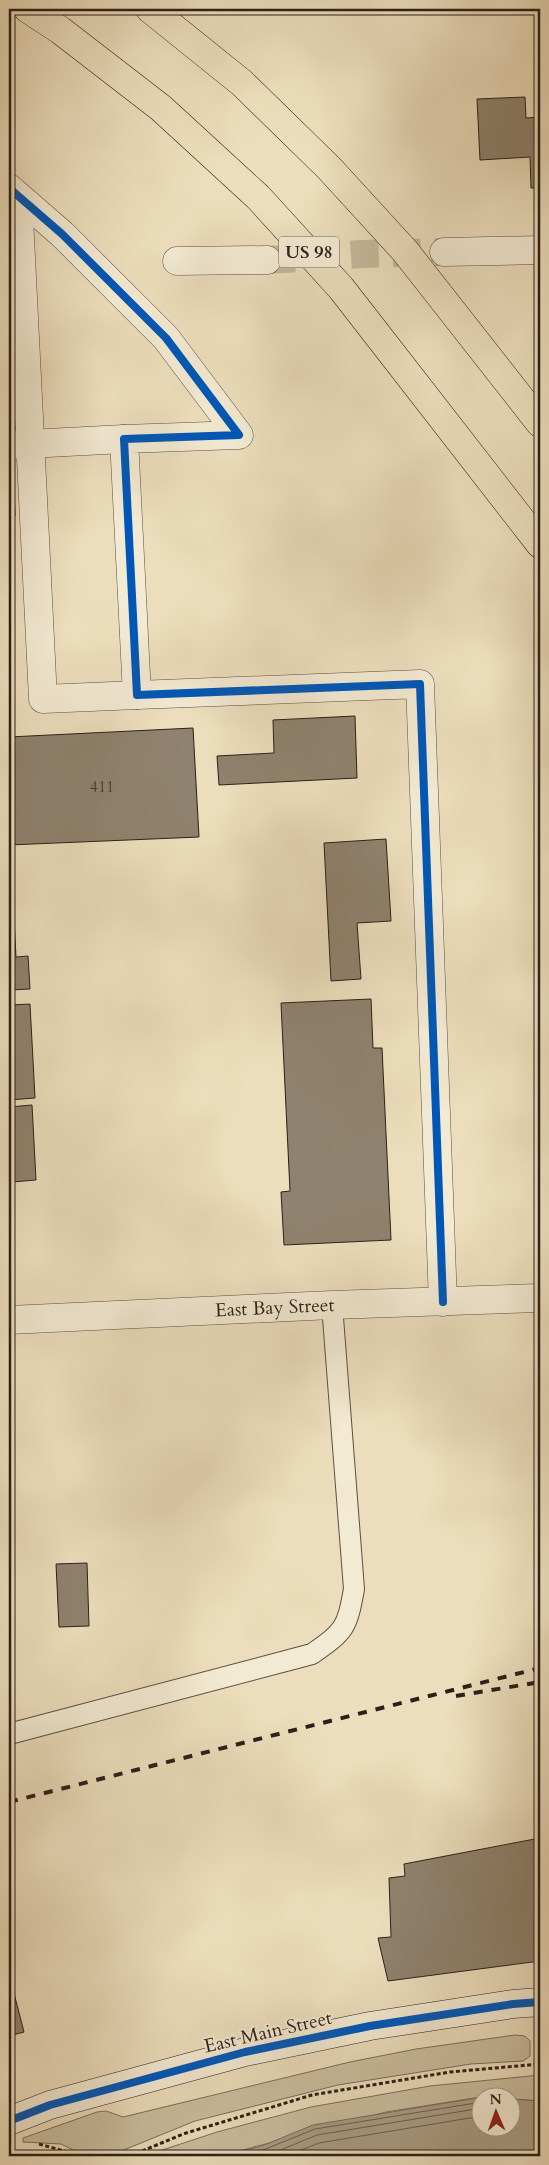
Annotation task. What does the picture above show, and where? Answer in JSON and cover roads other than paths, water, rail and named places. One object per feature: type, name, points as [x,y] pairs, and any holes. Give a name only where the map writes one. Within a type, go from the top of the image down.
[{"type":"main road","name":"US 98","points":[[28,9],[60,30],[161,108],[258,197],[341,288],[540,544]]},
{"type":"main road","points":[[150,9],[242,83],[329,168],[405,251],[540,423]]},
{"type":"street","points":[[14,192],[62,234],[166,338],[239,434],[20,444]]},
{"type":"street","points":[[14,192],[20,444],[43,699],[420,684],[443,1302]]},
{"type":"street","points":[[444,252],[540,250]]},
{"type":"street","points":[[177,261],[267,260]]},
{"type":"street","points":[[124,439],[137,695]]},
{"type":"street","name":"East Bay Street","points":[[9,1320],[332,1305],[540,1298]]},
{"type":"street","name":"East Main Street","points":[[9,2121],[50,2105],[245,2052],[370,2026],[514,2004],[540,2002]]},
{"type":"lane","points":[[9,1734],[312,1654],[336,1638],[349,1618],[354,1588],[332,1305]]},
{"type":"water","points":[[472,2099],[472,2138],[522,2138],[522,2100],[540,2101],[540,2156],[220,2156],[262,2146],[313,2125]]},
{"type":"tunnel","points":[[267,260],[363,254],[444,252]]},
{"type":"railway","points":[[9,1802],[540,1668]]},
{"type":"railway","points":[[456,1696],[540,1682]]}]
